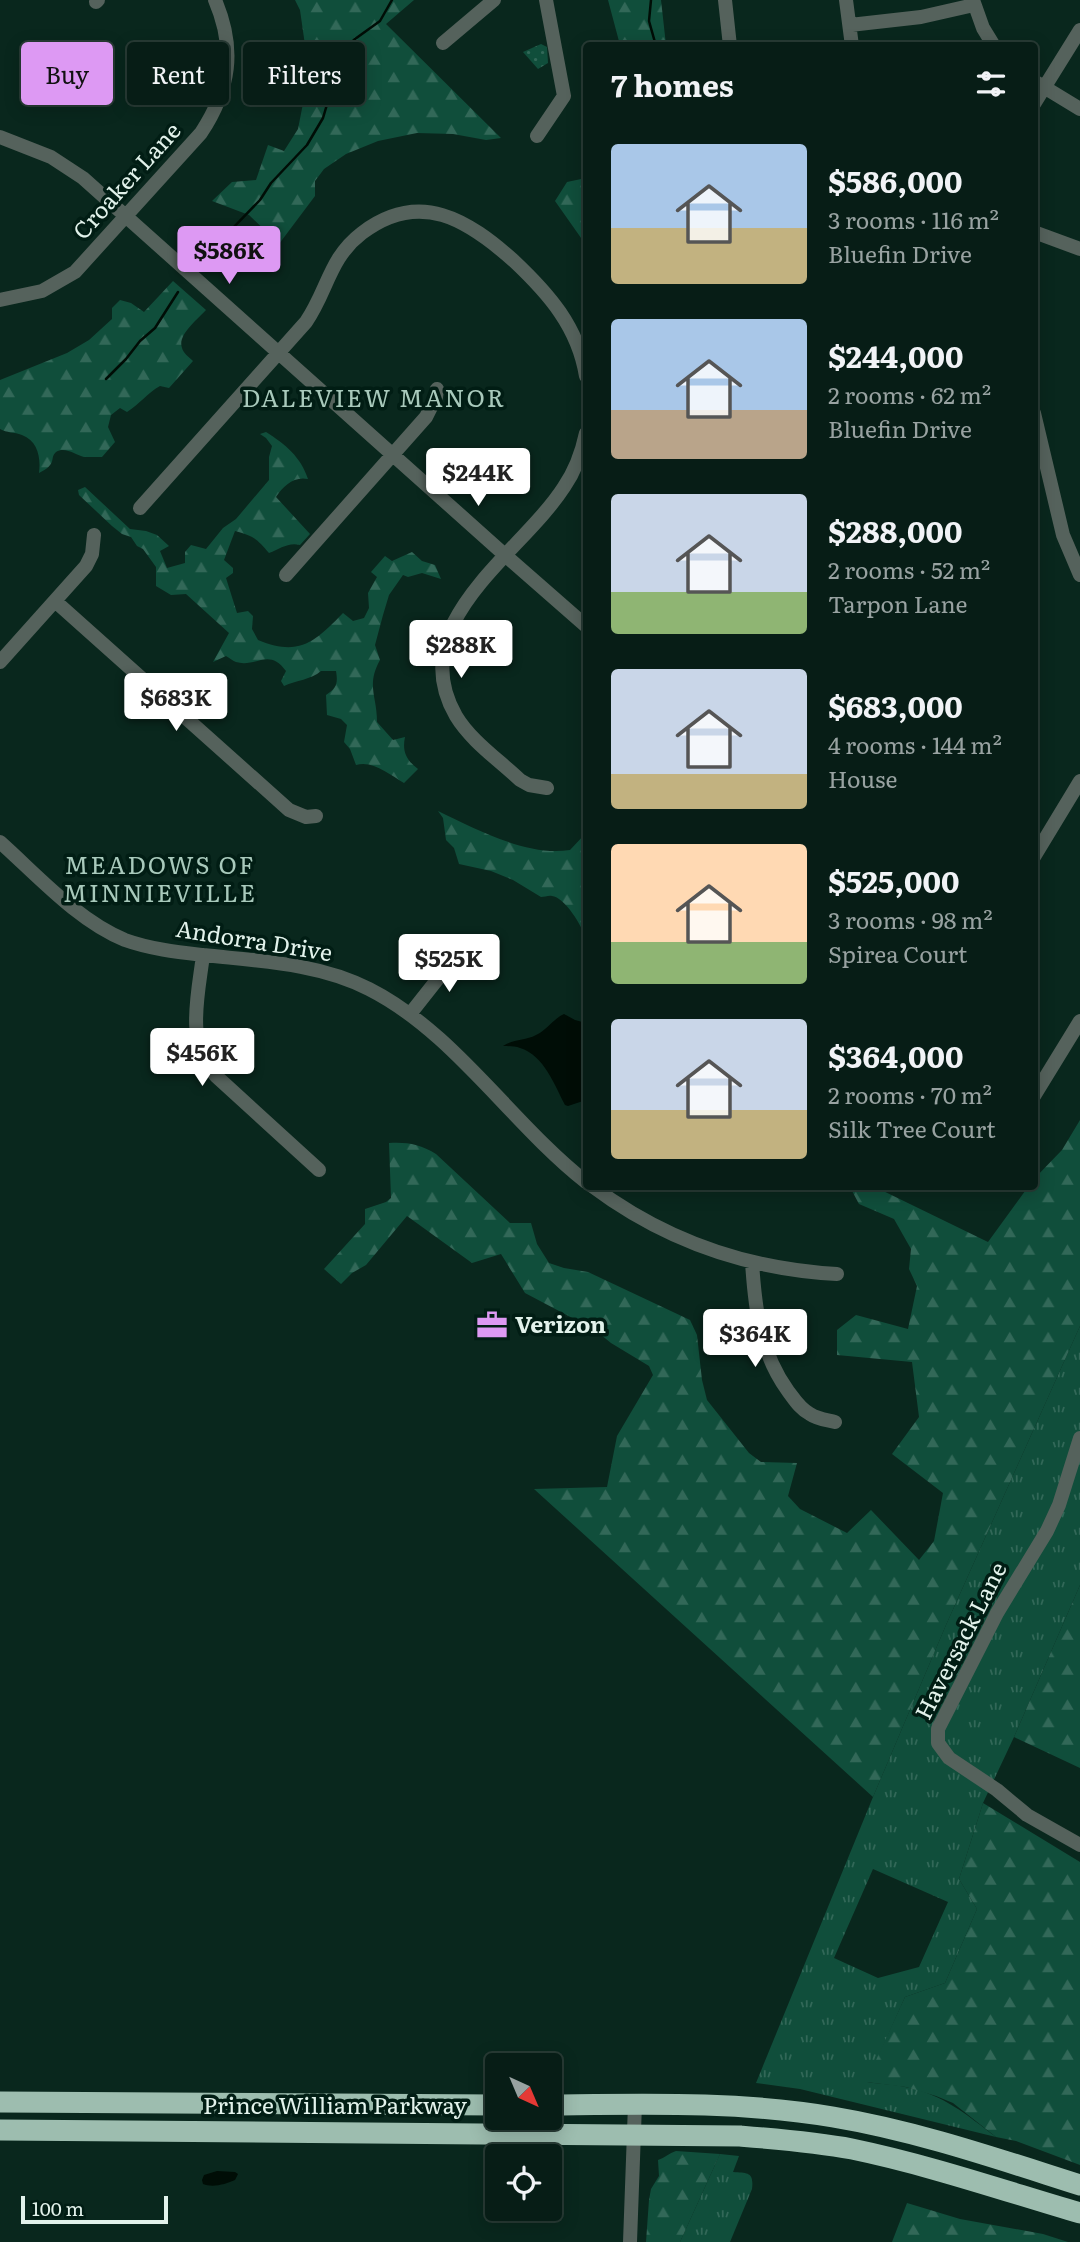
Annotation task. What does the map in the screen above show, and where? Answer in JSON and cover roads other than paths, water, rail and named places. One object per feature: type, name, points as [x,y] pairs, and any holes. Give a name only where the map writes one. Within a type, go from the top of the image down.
[{"type":"highway","name":"Prince William Parkway","points":[[0,2102],[485,2105]]},
{"type":"highway","points":[[562,2105],[731,2106],[787,2110],[873,2124],[943,2142],[1080,2185]]},
{"type":"highway","name":"Prince William Parkway","points":[[0,2130],[740,2136],[810,2142],[852,2149],[921,2166],[1080,2213]]},
{"type":"street","name":"Croaker Lane","points":[[0,300],[42,292],[82,265],[201,133],[215,110],[226,78],[228,48],[215,0]]},
{"type":"street","points":[[443,43],[494,0]]},
{"type":"street","points":[[537,136],[564,96],[546,0]]},
{"type":"street","points":[[725,0],[730,42]]},
{"type":"street","points":[[846,0],[852,42]]},
{"type":"street","points":[[850,25],[921,17],[974,3],[992,42]]},
{"type":"street","points":[[1080,30],[1040,84],[1080,109]]},
{"type":"street","points":[[0,137],[51,157],[66,166],[583,624]]},
{"type":"street","points":[[140,508],[279,354],[316,308],[331,270],[351,243],[370,228],[392,217],[405,213],[435,213],[464,222],[477,230],[530,276],[554,302],[573,333],[583,366]]},
{"type":"street","points":[[1038,233],[1080,248]]},
{"type":"street","points":[[286,575],[426,416],[437,389]]},
{"type":"street","points":[[1038,430],[1063,535],[1080,575]]},
{"type":"street","points":[[547,788],[529,785],[520,780],[474,738],[457,717],[444,687],[442,658],[449,630],[466,601],[565,486],[583,443]]},
{"type":"street","points":[[0,663],[89,561],[94,535]]},
{"type":"street","points":[[55,601],[289,810],[306,817],[316,816]]},
{"type":"street","points":[[1038,850],[1080,781]]},
{"type":"street","name":"Andorra Drive","points":[[0,842],[75,909],[108,932],[136,944],[266,962],[332,975],[368,988],[429,1029],[583,1180]]},
{"type":"street","points":[[410,1014],[459,952]]},
{"type":"street","points":[[203,955],[195,1033],[202,1059],[216,1076],[319,1170]]},
{"type":"street","points":[[1038,1089],[1080,1021]]},
{"type":"street","name":"Andorra Drive","points":[[597,1190],[655,1226],[714,1252],[798,1271],[837,1274]]},
{"type":"street","points":[[752,1262],[758,1321],[778,1377],[801,1407],[810,1414],[835,1422]]},
{"type":"street","name":"Haversack Lane","points":[[1080,1438],[1059,1505],[1047,1531],[996,1613],[938,1729],[937,1736],[941,1749],[949,1758],[997,1790],[1027,1815],[1080,1845]]},
{"type":"street","points":[[630,2242],[635,2104]]},
{"type":"waterway","points":[[212,254],[260,200],[271,183],[307,145],[323,118],[328,101],[332,61],[355,39],[380,21],[392,0]]},
{"type":"waterway","points":[[651,0],[649,21],[655,42]]},
{"type":"waterway","points":[[106,379],[155,328],[178,292]]},
{"type":"place","name":"Verizon","points":[[492,1325]]},
{"type":"district","name":"DALEVIEW MANOR","points":[[374,399]]},
{"type":"district","name":"MEADOWS OF MINNIEVILLE","points":[[160,880]]}]
